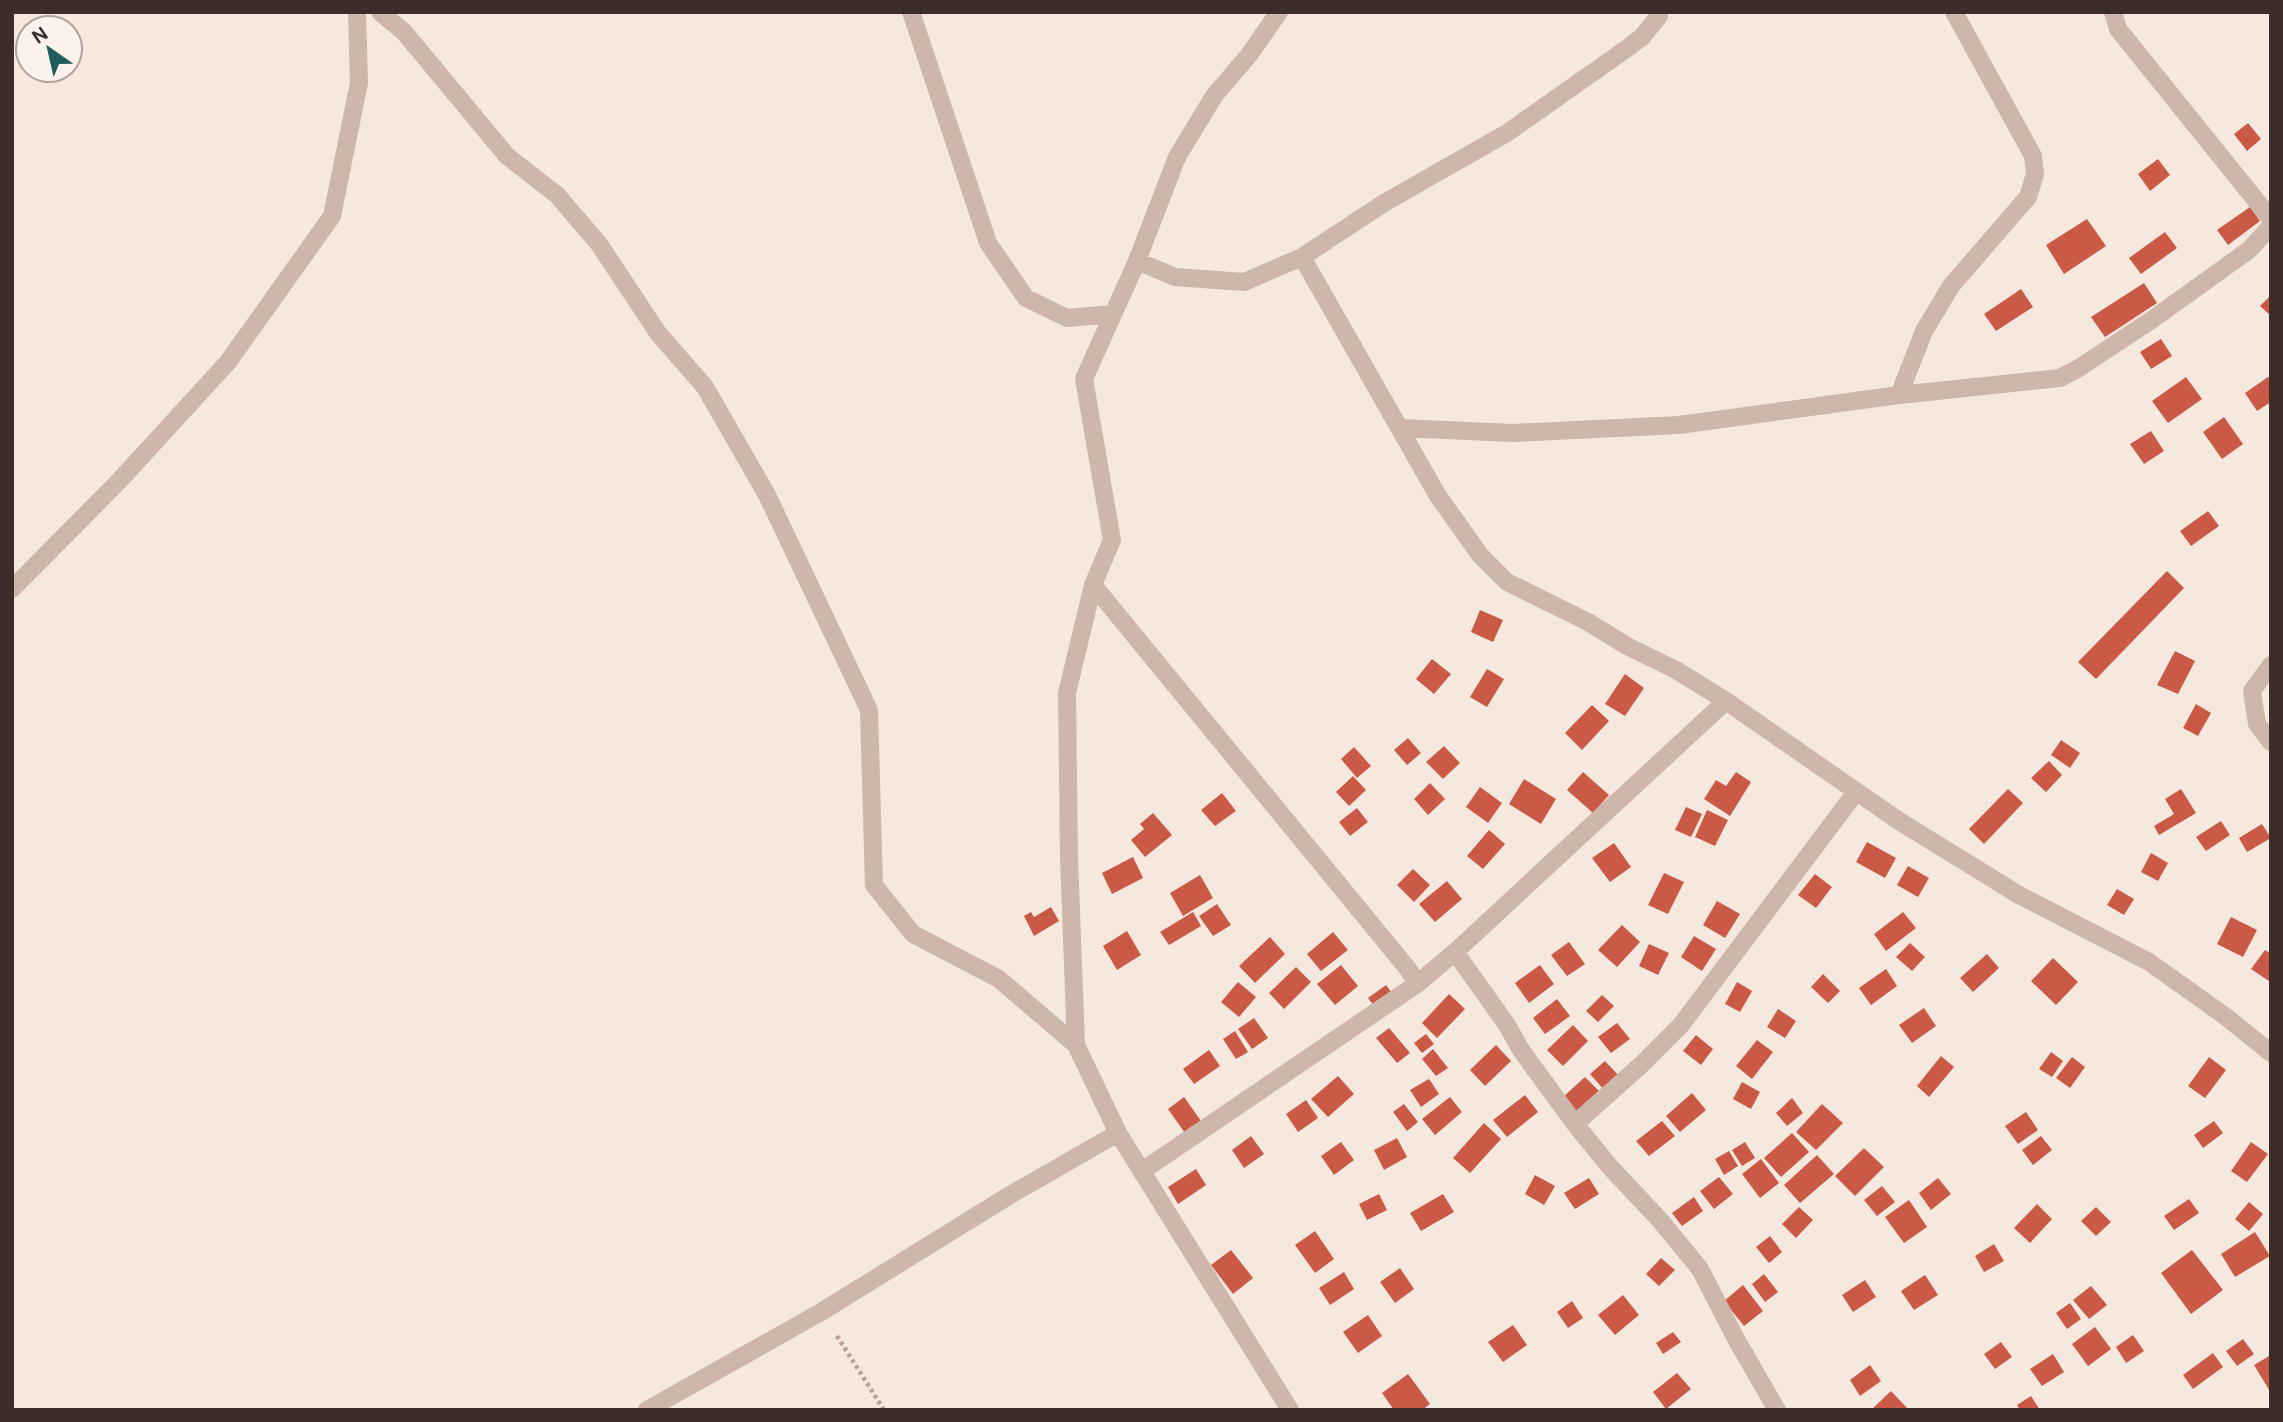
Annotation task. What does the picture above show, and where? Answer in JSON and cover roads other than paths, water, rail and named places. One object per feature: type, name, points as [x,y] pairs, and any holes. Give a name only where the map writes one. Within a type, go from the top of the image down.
[{"type":"street","points":[[12,589],[119,481],[228,362],[332,216],[359,83],[357,12]]},
{"type":"street","points":[[380,12],[404,32],[507,156],[557,195],[599,244],[658,333],[705,387],[733,434],[767,495],[869,710],[874,885],[913,934],[999,979],[1076,1045]]},
{"type":"street","points":[[911,12],[988,243],[1026,298],[1067,318],[1112,314]]},
{"type":"street","points":[[1279,12],[1249,55],[1214,96],[1177,157],[1137,261],[1084,379],[1112,540],[1093,585],[1068,693],[1069,858],[1076,1045],[1118,1133],[1290,1410]]},
{"type":"street","points":[[1137,261],[1175,277],[1244,282],[1302,257],[1384,203],[1507,133],[1635,42],[1659,16],[1659,12]]},
{"type":"street","points":[[1899,395],[1924,331],[1951,285],[2028,197],[2035,174],[2033,156],[1954,12]]},
{"type":"street","points":[[2113,12],[2118,29],[2271,219]]},
{"type":"street","points":[[1399,428],[1513,433],[1679,425],[1899,395],[2060,378],[2152,319],[2249,250],[2271,226]]},
{"type":"street","points":[[1302,257],[1438,496],[1480,555],[1507,582],[1676,670],[1726,701],[1899,821],[2019,895],[2149,962],[2225,1016],[2271,1053]]},
{"type":"street","points":[[1093,585],[1399,958],[1417,984]]},
{"type":"street","points":[[2271,665],[2252,691],[2257,724],[2271,742]]},
{"type":"street","points":[[1142,1171],[1208,1129],[1417,984],[1726,701]]},
{"type":"street","points":[[1575,1124],[1681,1025],[1856,792]]},
{"type":"street","points":[[1455,952],[1575,1124],[1700,1269],[1777,1410]]},
{"type":"street","points":[[647,1410],[821,1312],[1010,1195],[1118,1133]]}]
